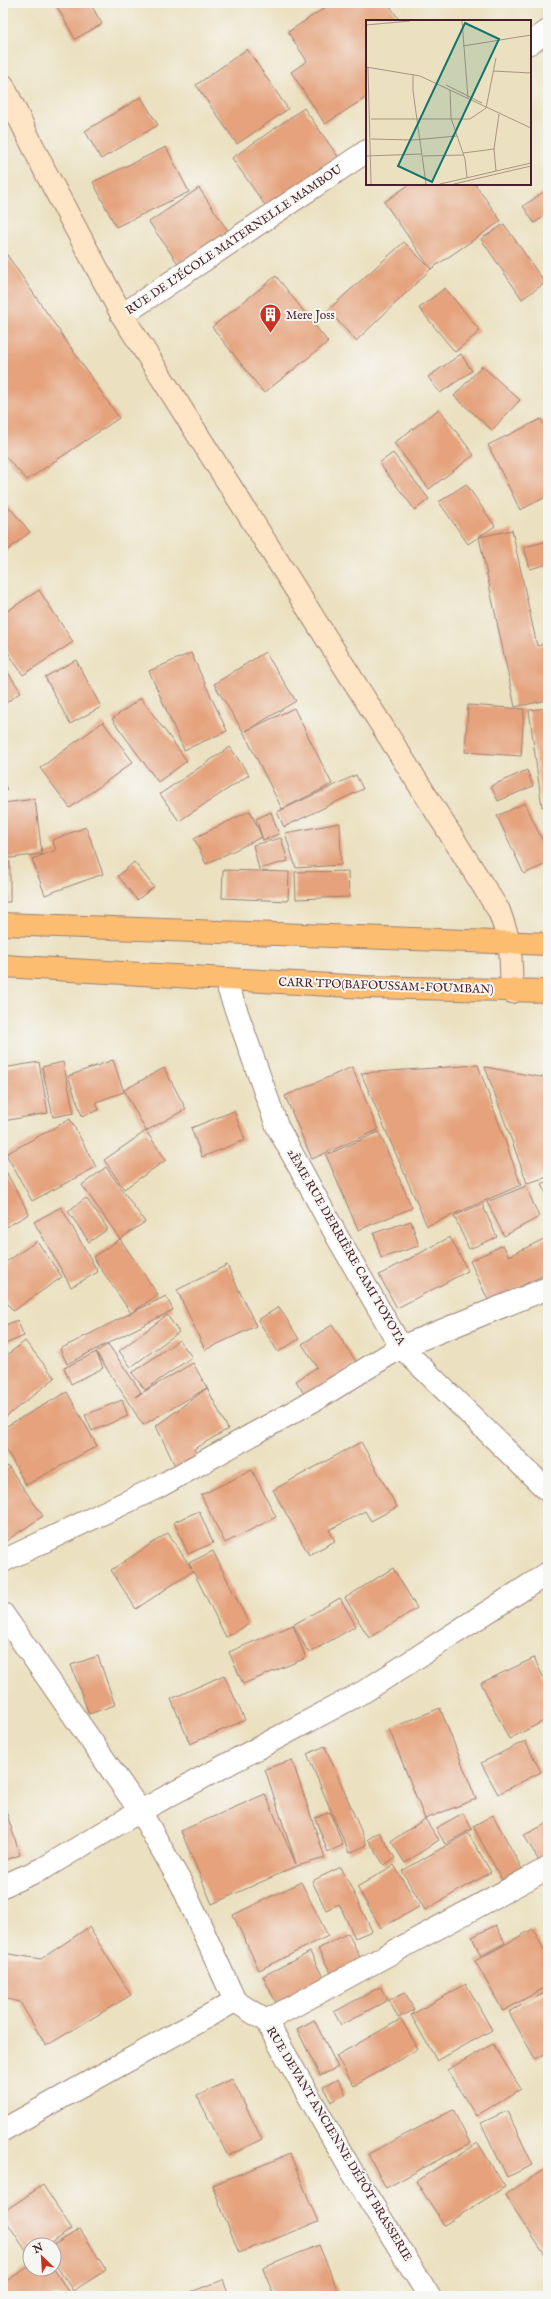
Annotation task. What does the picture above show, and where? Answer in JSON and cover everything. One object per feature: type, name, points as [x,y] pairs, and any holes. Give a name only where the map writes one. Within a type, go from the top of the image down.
[{"type":"highway","points":[[3,924],[510,944],[548,944]]},
{"type":"highway","name":"CARR TPO(BAFOUSSAM-FOUMBAN)","points":[[3,966],[365,987],[548,992]]},
{"type":"street","points":[[531,42],[548,31]]},
{"type":"street","points":[[3,85],[46,172],[122,315],[366,704],[486,888],[499,911],[510,944],[512,992]]},
{"type":"street","name":"RUE DE L'ÉCOLE MATERNELLE MAMBOU","points":[[122,315],[366,152]]},
{"type":"street","name":"2ÈME RUE DERRIÈRE CAMI TOYOTA","points":[[225,979],[277,1126],[339,1240],[401,1347],[548,1491]]},
{"type":"street","points":[[3,1560],[160,1486],[320,1397],[401,1347],[548,1288]]},
{"type":"street","points":[[3,1886],[44,1868],[140,1811],[365,1691],[548,1573]]},
{"type":"street","points":[[3,1614],[140,1811],[181,1883],[235,2001],[3,2130]]},
{"type":"street","points":[[266,2021],[548,1868]]},
{"type":"street","name":"RUE DEVANT ANCIENNE DÉPÔT BRASSERIE","points":[[235,2001],[266,2021],[351,2170],[430,2296]]},
{"type":"building","points":[[55,3],[90,3],[102,24],[75,39]]},
{"type":"building","points":[[332,3],[388,3],[399,20],[366,20],[366,100],[365,98],[325,124],[291,72],[307,61],[288,32]]},
{"type":"building","points":[[247,49],[288,109],[237,144],[196,85]]},
{"type":"building","points":[[141,97],[158,125],[101,159],[85,131]]},
{"type":"building","points":[[304,108],[339,158],[267,208],[232,158]]},
{"type":"building","points":[[166,147],[189,192],[116,227],[93,182]]},
{"type":"building","points":[[409,185],[476,185],[501,221],[431,269],[384,202]]},
{"type":"building","points":[[199,188],[228,231],[179,265],[149,222]]},
{"type":"building","points":[[548,189],[548,214],[534,223],[523,206]]},
{"type":"building","points":[[504,224],[545,283],[522,299],[481,239]]},
{"type":"building","points":[[404,242],[431,269],[356,341],[328,310]]},
{"type":"building","points":[[3,249],[119,418],[27,480],[3,454]]},
{"type":"building","name":"Mere Joss","points":[[276,276],[328,342],[264,393],[212,327]]},
{"type":"building","points":[[445,288],[480,331],[455,352],[419,308]]},
{"type":"building","points":[[461,354],[472,371],[440,393],[428,377]]},
{"type":"building","points":[[482,366],[520,400],[492,430],[454,396]]},
{"type":"building","points":[[439,409],[474,455],[429,489],[394,443]]},
{"type":"building","points":[[541,419],[548,433],[548,496],[520,510],[488,445]]},
{"type":"building","points":[[393,453],[429,499],[415,510],[379,463]]},
{"type":"building","points":[[466,484],[495,526],[468,544],[439,502]]},
{"type":"building","points":[[3,500],[30,532],[3,554]]},
{"type":"building","points":[[512,530],[537,646],[548,643],[548,700],[515,707],[479,537]]},
{"type":"building","points":[[548,541],[548,564],[530,569],[524,547]]},
{"type":"building","points":[[39,590],[73,642],[23,675],[3,645],[3,614]]},
{"type":"building","points":[[265,652],[296,701],[246,731],[294,708],[332,784],[282,809],[244,733],[214,684]]},
{"type":"building","points":[[191,653],[227,731],[184,750],[149,671]]},
{"type":"building","points":[[76,660],[101,707],[70,724],[45,677]]},
{"type":"building","points":[[3,665],[21,692],[3,705]]},
{"type":"building","points":[[141,698],[187,761],[158,782],[112,719]]},
{"type":"building","points":[[468,705],[524,709],[521,756],[465,752]]},
{"type":"building","points":[[548,708],[548,806],[542,807],[529,710]]},
{"type":"building","points":[[103,722],[133,762],[70,808],[40,768]]},
{"type":"building","points":[[230,747],[249,775],[179,821],[160,794]]},
{"type":"building","points":[[527,770],[533,786],[498,801],[491,786]]},
{"type":"building","points":[[356,775],[363,789],[284,827],[277,812]]},
{"type":"building","points":[[3,781],[7,790],[3,792]]},
{"type":"building","points":[[35,799],[42,854],[3,859],[3,803]]},
{"type":"building","points":[[525,803],[548,852],[548,863],[524,874],[497,816]]},
{"type":"building","points":[[250,811],[262,837],[206,864],[194,838]]},
{"type":"building","points":[[271,812],[279,834],[263,840],[256,819]]},
{"type":"building","points":[[340,823],[341,865],[296,868],[285,833]]},
{"type":"building","points":[[86,827],[103,874],[45,895],[32,859],[56,850],[52,840]]},
{"type":"building","points":[[281,838],[288,861],[259,869],[253,845]]},
{"type":"building","points":[[3,862],[10,862],[10,902],[3,902]]},
{"type":"building","points":[[134,862],[154,887],[137,900],[118,876]]},
{"type":"building","points":[[223,870],[289,872],[288,901],[222,898]]},
{"type":"building","points":[[348,871],[349,897],[296,899],[295,872]]},
{"type":"building","points":[[113,1060],[124,1092],[96,1102],[99,1110],[82,1116],[68,1076]]},
{"type":"building","points":[[39,1062],[48,1113],[3,1121],[3,1068]]},
{"type":"building","points":[[63,1062],[74,1113],[53,1117],[42,1067]]},
{"type":"building","points":[[478,1065],[521,1185],[427,1226],[361,1073]]},
{"type":"building","points":[[352,1067],[378,1130],[312,1159],[285,1096]]},
{"type":"building","points":[[485,1067],[540,1077],[548,1076],[548,1177],[527,1183]]},
{"type":"building","points":[[164,1068],[186,1109],[146,1131],[124,1090]]},
{"type":"building","points":[[234,1111],[245,1140],[202,1157],[191,1128]]},
{"type":"building","points":[[70,1119],[96,1167],[32,1201],[6,1154]]},
{"type":"building","points":[[146,1131],[166,1160],[124,1189],[104,1160]]},
{"type":"building","points":[[379,1132],[412,1208],[358,1230],[326,1155]]},
{"type":"building","points":[[3,1166],[29,1214],[3,1229]]},
{"type":"building","points":[[106,1167],[145,1222],[120,1239],[82,1185]]},
{"type":"building","points":[[548,1182],[548,1199],[542,1183]]},
{"type":"building","points":[[526,1186],[539,1217],[504,1236],[487,1202]]},
{"type":"building","points":[[86,1198],[108,1229],[89,1242],[68,1211]]},
{"type":"building","points":[[482,1204],[497,1237],[469,1249],[454,1216]]},
{"type":"building","points":[[61,1207],[98,1272],[71,1287],[34,1222]]},
{"type":"building","points":[[411,1221],[419,1246],[381,1258],[374,1233]]},
{"type":"building","points":[[450,1237],[468,1271],[397,1308],[379,1275]]},
{"type":"building","points":[[548,1237],[548,1273],[489,1302],[470,1261],[503,1245],[509,1256]]},
{"type":"building","points":[[120,1239],[158,1295],[131,1313],[93,1257]]},
{"type":"building","points":[[37,1241],[62,1277],[13,1311],[3,1297],[3,1264]]},
{"type":"building","points":[[227,1265],[256,1326],[205,1350],[177,1290]]},
{"type":"building","points":[[166,1296],[173,1310],[67,1364],[60,1349]]},
{"type":"building","points":[[279,1307],[299,1339],[278,1352],[258,1320]]},
{"type":"building","points":[[167,1315],[179,1332],[131,1367],[119,1351]]},
{"type":"building","points":[[17,1320],[24,1336],[3,1345],[3,1326]]},
{"type":"building","points":[[332,1325],[357,1363],[306,1397],[296,1381],[317,1367],[302,1344]]},
{"type":"building","points":[[179,1340],[192,1357],[145,1390],[132,1373]]},
{"type":"building","points":[[25,1341],[55,1378],[3,1419],[3,1358]]},
{"type":"building","points":[[108,1344],[141,1392],[135,1397],[193,1363],[207,1388],[143,1425],[96,1352]]},
{"type":"building","points":[[96,1352],[103,1368],[71,1384],[64,1368]]},
{"type":"building","points":[[207,1388],[228,1429],[194,1449],[199,1459],[178,1472],[156,1426]]},
{"type":"building","points":[[67,1392],[97,1446],[26,1485],[3,1444],[3,1428]]},
{"type":"building","points":[[122,1400],[128,1416],[92,1431],[85,1415]]},
{"type":"building","points":[[361,1442],[397,1507],[371,1521],[365,1511],[329,1530],[335,1541],[309,1555],[273,1490]]},
{"type":"building","points":[[8,1466],[43,1516],[3,1543],[3,1469]]},
{"type":"building","points":[[252,1470],[276,1517],[225,1543],[201,1495]]},
{"type":"building","points":[[199,1511],[213,1543],[188,1554],[174,1522]]},
{"type":"building","points":[[168,1533],[192,1569],[189,1563],[213,1551],[249,1624],[226,1637],[193,1571],[136,1609],[111,1570]]},
{"type":"building","points":[[393,1568],[417,1608],[369,1638],[345,1598]]},
{"type":"building","points":[[340,1598],[356,1626],[309,1653],[293,1625]]},
{"type":"building","points":[[293,1625],[306,1658],[243,1684],[229,1652]]},
{"type":"building","points":[[98,1656],[115,1705],[89,1714],[71,1665]]},
{"type":"building","points":[[534,1658],[548,1687],[548,1719],[509,1739],[481,1683]]},
{"type":"building","points":[[224,1675],[245,1720],[190,1744],[171,1699]]},
{"type":"building","points":[[440,1708],[476,1799],[425,1819],[389,1729]]},
{"type":"building","points":[[525,1741],[541,1772],[498,1794],[481,1763]]},
{"type":"building","points":[[325,1746],[367,1845],[349,1853],[307,1754]]},
{"type":"building","points":[[292,1760],[325,1858],[297,1866],[212,1904],[181,1831],[265,1794],[296,1864],[265,1769]]},
{"type":"building","points":[[3,1802],[20,1855],[3,1861]]},
{"type":"building","points":[[330,1812],[343,1845],[328,1852],[315,1818]]},
{"type":"building","points":[[463,1813],[472,1829],[445,1844],[436,1828]]},
{"type":"building","points":[[493,1815],[522,1869],[502,1880],[473,1826]]},
{"type":"building","points":[[425,1819],[439,1840],[405,1863],[391,1841]]},
{"type":"building","points":[[548,1823],[548,1859],[540,1863],[524,1835]]},
{"type":"building","points":[[379,1832],[395,1858],[384,1865],[368,1839]]},
{"type":"building","points":[[468,1833],[491,1872],[425,1910],[402,1871]]},
{"type":"building","points":[[394,1865],[419,1907],[381,1928],[357,1887]]},
{"type":"building","points":[[341,1867],[372,1931],[355,1938],[339,1904],[326,1910],[312,1881]]},
{"type":"building","points":[[301,1882],[328,1936],[259,1970],[233,1915]]},
{"type":"building","points":[[496,1925],[505,1943],[481,1956],[472,1937]]},
{"type":"building","points":[[89,1927],[131,1995],[46,2046],[20,2002],[3,1998],[3,1953],[41,1959]]},
{"type":"building","points":[[533,1929],[548,1957],[548,1986],[503,2011],[475,1961]]},
{"type":"building","points":[[348,1933],[361,1959],[332,1975],[318,1949]]},
{"type":"building","points":[[310,1952],[324,1979],[276,2003],[263,1976]]},
{"type":"building","points":[[466,1984],[492,2030],[437,2061],[411,2015]]},
{"type":"building","points":[[380,1987],[388,2000],[341,2025],[334,2012]]},
{"type":"building","points":[[548,1991],[548,2052],[535,2059],[509,2012]]},
{"type":"building","points":[[405,1992],[414,2010],[398,2018],[389,2000]]},
{"type":"building","points":[[401,2019],[418,2049],[354,2086],[336,2056]]},
{"type":"building","points":[[314,2020],[338,2067],[320,2076],[297,2029]]},
{"type":"building","points":[[493,2044],[521,2089],[476,2116],[447,2070]]},
{"type":"building","points":[[232,2079],[262,2139],[228,2156],[197,2096]]},
{"type":"building","points":[[338,2079],[346,2094],[331,2102],[323,2087]]},
{"type":"building","points":[[453,2110],[470,2143],[386,2188],[368,2154]]},
{"type":"building","points":[[507,2111],[533,2165],[507,2177],[481,2123]]},
{"type":"building","points":[[478,2143],[505,2187],[444,2225],[416,2181]]},
{"type":"building","points":[[290,2154],[318,2222],[239,2253],[212,2185]]},
{"type":"building","points":[[548,2167],[548,2260],[505,2195]]},
{"type":"building","points":[[43,2185],[72,2229],[60,2237],[22,2237],[22,2245],[3,2216],[3,2212]]},
{"type":"building","points":[[80,2229],[106,2270],[73,2291],[62,2274],[62,2240]]},
{"type":"building","points":[[319,2245],[340,2296],[274,2296],[263,2268]]},
{"type":"building","points":[[22,2271],[22,2277],[59,2277],[71,2296],[3,2296],[3,2283]]},
{"type":"building","points":[[223,2280],[229,2296],[189,2296],[188,2293]]},
{"type":"place","name":"Mere Joss","points":[[270,334]]}]
